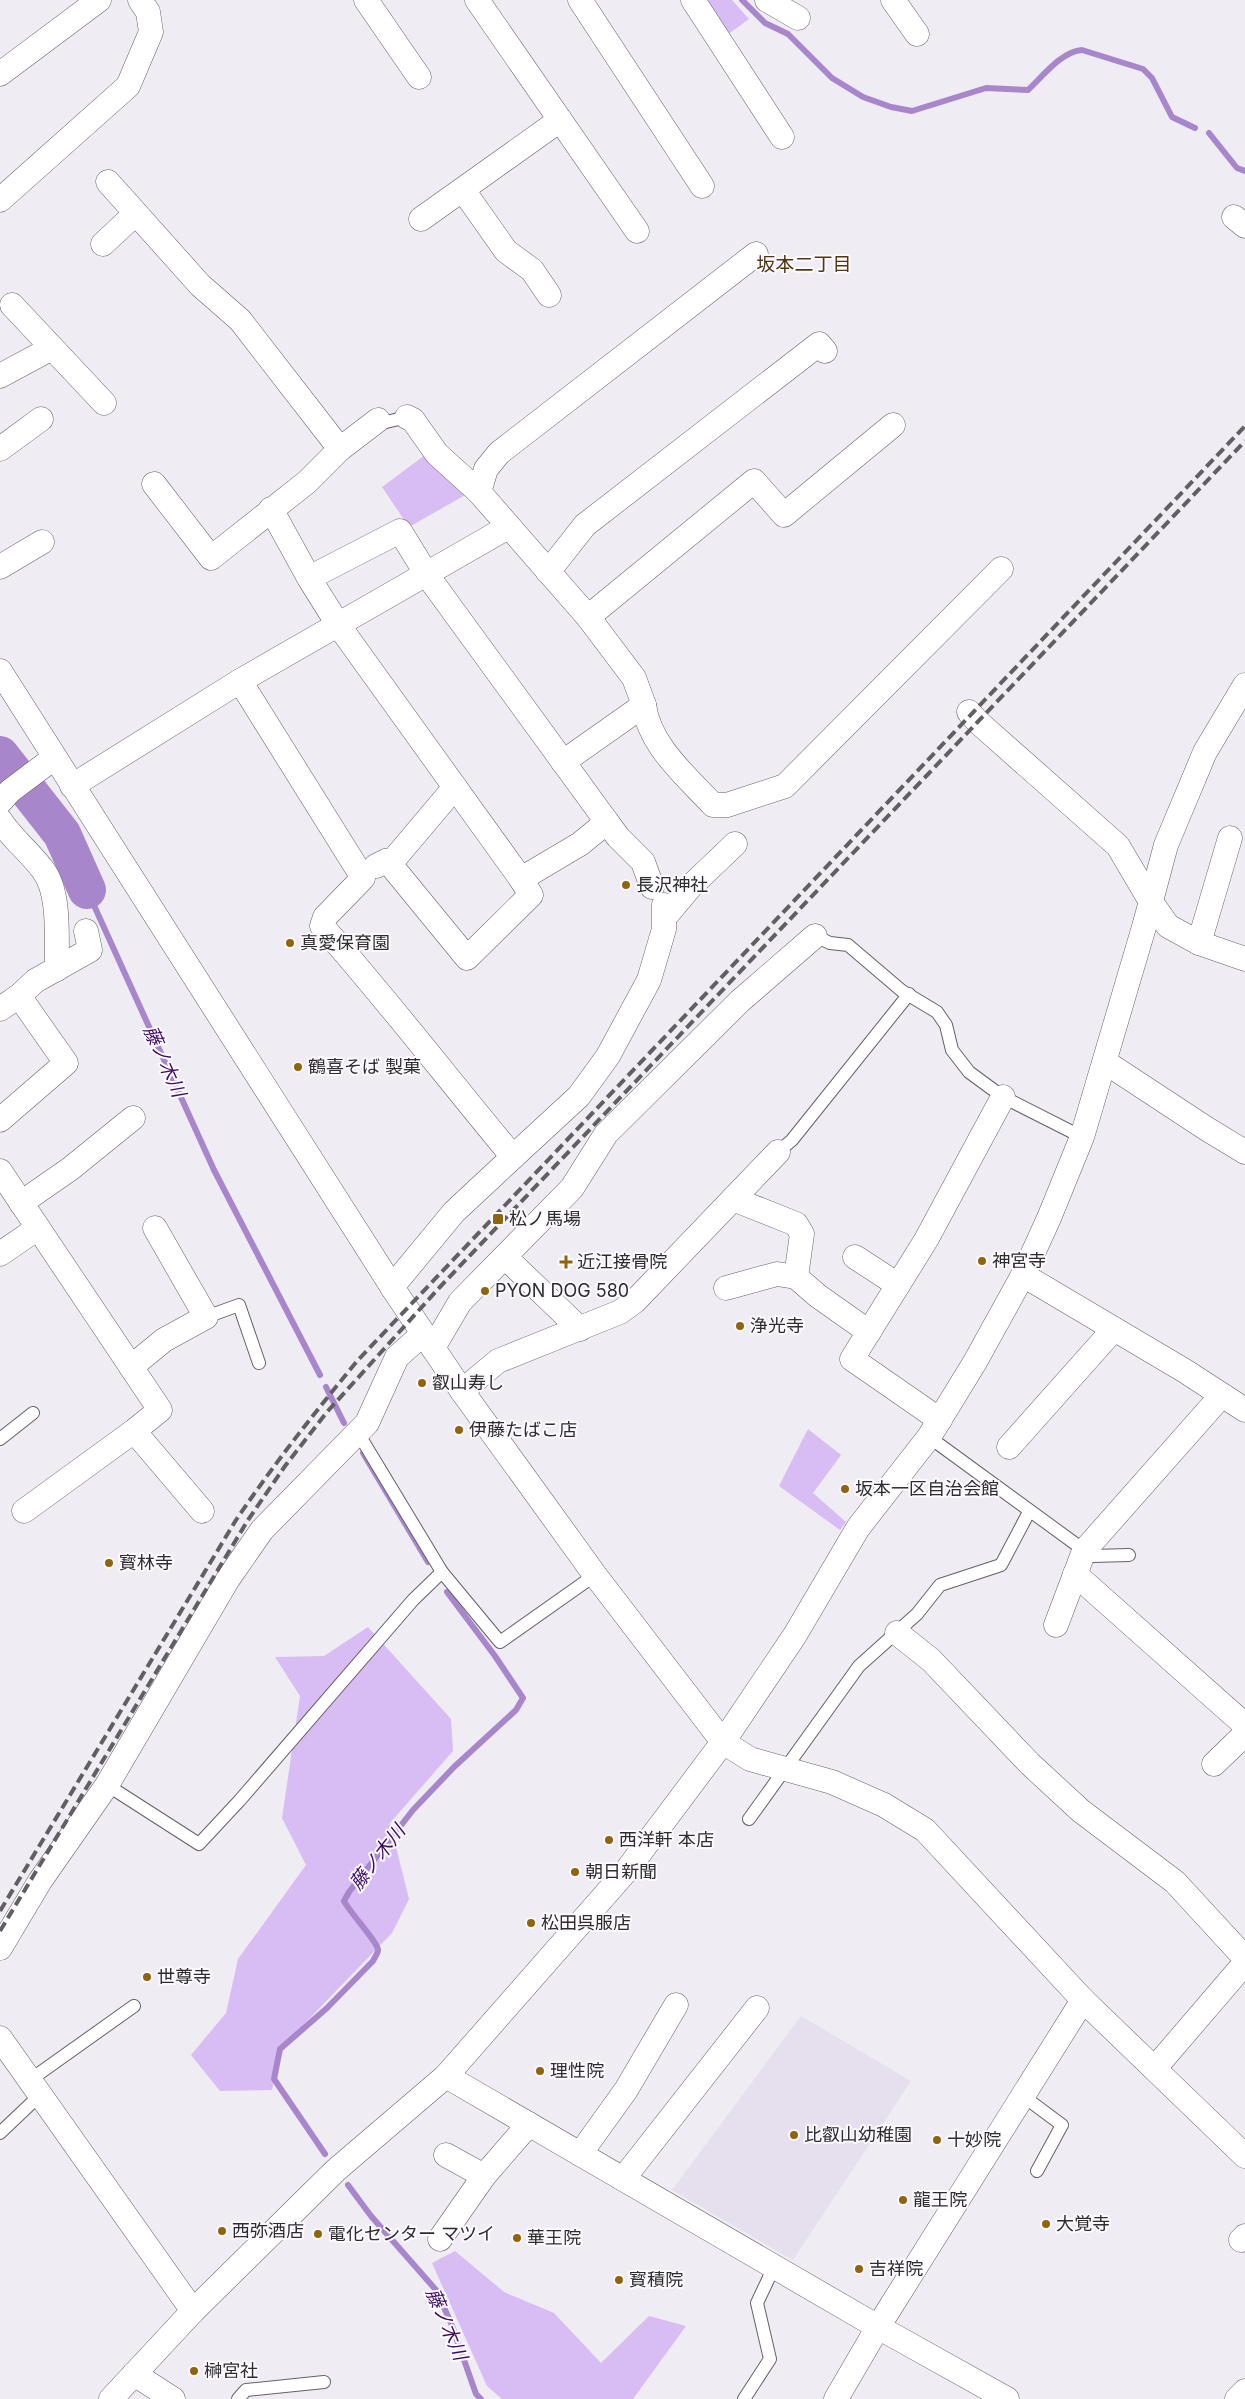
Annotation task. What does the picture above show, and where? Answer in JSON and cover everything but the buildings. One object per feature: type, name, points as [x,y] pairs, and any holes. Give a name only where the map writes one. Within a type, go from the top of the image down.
[{"type":"street","points":[[0,74],[99,0]]},
{"type":"street","points":[[0,200],[128,86],[151,32],[148,12],[140,0]]},
{"type":"street","points":[[366,0],[419,77]]},
{"type":"street","points":[[476,0],[637,231]]},
{"type":"street","points":[[580,0],[702,186]]},
{"type":"street","points":[[693,0],[782,137]]},
{"type":"street","points":[[767,0],[798,18]]},
{"type":"street","points":[[893,0],[917,34]]},
{"type":"street","points":[[421,219],[560,120]]},
{"type":"street","points":[[108,182],[200,285],[240,320],[340,449]]},
{"type":"street","points":[[463,190],[506,251],[532,270],[548,295]]},
{"type":"street","points":[[103,244],[135,214]]},
{"type":"street","points":[[479,492],[486,469],[499,453],[756,254]]},
{"type":"street","points":[[12,305],[104,403]]},
{"type":"street","points":[[548,572],[585,525],[825,344]]},
{"type":"street","points":[[0,376],[52,348]]},
{"type":"street","points":[[407,417],[413,420],[437,454],[479,492],[588,618],[634,678],[644,704],[646,721],[660,746],[712,805],[727,805],[786,786],[1002,569]]},
{"type":"street","points":[[0,449],[41,419]]},
{"type":"street","points":[[154,484],[212,558],[307,482],[340,449],[378,420]]},
{"type":"street","points":[[588,618],[754,481],[784,515],[893,425]]},
{"type":"street","points":[[271,509],[309,578],[339,626],[531,895],[467,958],[386,861],[378,864],[363,878],[325,917],[322,926],[375,987],[399,1020],[513,1157]]},
{"type":"street","points":[[72,786],[240,681],[427,576],[508,527]]},
{"type":"street","points":[[309,578],[400,531],[427,576],[618,837],[643,862],[660,903],[664,930],[649,980],[608,1056],[579,1096],[454,1212],[392,1287]]},
{"type":"street","points":[[0,567],[42,542]]},
{"type":"street","points":[[0,671],[428,1341],[462,1391],[596,1575],[723,1742],[750,1759],[832,1782],[884,1805],[925,1830],[1083,2000],[1245,2156]]},
{"type":"street","points":[[240,681],[363,878]]},
{"type":"street","points":[[111,2399],[193,2311],[336,2170],[446,2076],[627,1870],[723,1742],[795,1635],[858,1528],[934,1429],[1023,1275],[1082,1137],[1166,845],[1205,752],[1242,699]]},
{"type":"street","points":[[563,762],[644,704]]},
{"type":"street","points":[[968,712],[1118,846],[1151,902],[1168,926],[1199,943],[1245,960]]},
{"type":"street","points":[[5,797],[54,758]]},
{"type":"street","points":[[390,864],[454,787]]},
{"type":"street","points":[[0,820],[44,871],[49,882],[56,908],[57,969]]},
{"type":"street","points":[[521,879],[580,844],[607,822]]},
{"type":"street","points":[[1199,943],[1230,838]]},
{"type":"street","points":[[660,903],[691,886],[735,844]]},
{"type":"street","points":[[0,1120],[66,1062],[10,1002],[35,981],[90,950],[86,931]]},
{"type":"street","points":[[0,1948],[40,1881],[106,1785],[228,1580],[262,1530],[367,1423],[397,1357],[428,1341],[460,1302],[572,1188],[606,1134],[656,1082],[740,1001],[815,936]]},
{"type":"street","points":[[1104,1062],[1245,1152]]},
{"type":"street","points":[[934,1429],[852,1359],[926,1240],[1004,1097]]},
{"type":"street","points":[[21,1203],[70,1169],[133,1118]]},
{"type":"street","points":[[462,1391],[498,1362],[620,1312],[635,1301],[778,1152]]},
{"type":"street","points":[[0,1172],[160,1410],[24,1511]]},
{"type":"street","points":[[733,1199],[796,1224],[802,1234],[796,1277]]},
{"type":"street","points":[[0,1254],[38,1228]]},
{"type":"street","points":[[131,1368],[164,1340],[206,1317],[155,1228]]},
{"type":"street","points":[[855,1256],[898,1285]]},
{"type":"street","points":[[504,1257],[580,1329]]},
{"type":"street","points":[[726,1288],[777,1274],[796,1277],[818,1296],[869,1332]]},
{"type":"street","points":[[1023,1275],[1114,1328],[1245,1410]]},
{"type":"street","points":[[1009,1448],[1114,1328]]},
{"type":"street","points":[[1056,1625],[1084,1551],[1222,1395]]},
{"type":"street","points":[[134,1431],[202,1511]]},
{"type":"street","points":[[1075,1574],[1245,1725]]},
{"type":"street","points":[[897,1633],[931,1660],[1030,1764],[1081,1811],[1175,1882],[1245,1958]]},
{"type":"street","points":[[1214,1764],[1245,1734]]},
{"type":"street","points":[[1155,2068],[1245,1962]]},
{"type":"street","points":[[836,2399],[878,2327],[1083,2000]]},
{"type":"street","points":[[580,2154],[626,2090],[676,2005]]},
{"type":"street","points":[[622,2179],[757,2008]]},
{"type":"street","points":[[0,2038],[193,2311]]},
{"type":"street","points":[[446,2076],[878,2327],[1007,2399]]},
{"type":"street","points":[[440,2239],[484,2176],[529,2124]]},
{"type":"street","points":[[446,2155],[484,2176]]},
{"type":"street","points":[[134,2374],[174,2399]]},
{"type":"street","points":[[1237,2399],[1245,2391]]},
{"type":"lane","points":[[378,420],[382,423],[407,417]]},
{"type":"lane","points":[[815,936],[830,943],[848,946],[902,991],[937,1012],[946,1025],[952,1050],[969,1072],[1004,1097],[1082,1137]]},
{"type":"lane","points":[[778,1152],[792,1140],[908,994]]},
{"type":"lane","points":[[206,1317],[239,1305],[259,1363]]},
{"type":"lane","points":[[0,1439],[33,1414]]},
{"type":"lane","points":[[934,1429],[1029,1512],[1084,1551],[1092,1556],[1129,1555]]},
{"type":"lane","points":[[358,1433],[442,1572],[500,1642],[596,1575]]},
{"type":"lane","points":[[749,1819],[859,1666],[918,1614],[940,1585],[1001,1565],[1029,1512]]},
{"type":"lane","points":[[106,1785],[199,1844],[240,1800],[413,1600],[442,1572]]},
{"type":"lane","points":[[0,2133],[35,2088],[134,2006]]},
{"type":"lane","points":[[1023,2096],[1062,2125],[1037,2171]]},
{"type":"lane","points":[[744,2399],[770,2359],[757,2303],[774,2267]]},
{"type":"lane","points":[[238,2399],[246,2390],[324,2382]]},
{"type":"shaded area","points":[[704,0],[732,0],[749,19],[727,35]]},
{"type":"shaded area","points":[[425,455],[467,494],[409,527],[382,487]]},
{"type":"shaded area","points":[[808,1429],[841,1455],[813,1493],[846,1522],[840,1530],[779,1486]]},
{"type":"shaded area","points":[[368,1627],[451,1719],[453,1751],[390,1823],[409,1899],[392,1933],[280,2049],[272,2090],[220,2091],[191,2055],[226,2013],[238,1959],[306,1865],[282,1818],[300,1696],[275,1657],[324,1656]]},
{"type":"shaded area","name":"比叡山幼稚園","points":[[801,2016],[911,2081],[793,2260],[672,2190]]},
{"type":"shaded area","points":[[455,2251],[504,2292],[554,2313],[601,2363],[649,2316],[686,2326],[633,2399],[502,2399],[487,2386],[432,2263]]},
{"type":"waterway","points":[[742,0],[765,23],[788,34],[832,78],[863,97],[891,107],[912,111],[986,88],[1028,90],[1060,60],[1075,51],[1082,50],[1143,69],[1152,78],[1172,117],[1195,128]]},
{"type":"waterway","points":[[1209,133],[1237,168],[1245,171]]},
{"type":"waterway","name":"藤ノ木川","points":[[0,755],[62,834],[87,890]]},
{"type":"waterway","name":"藤ノ木川","points":[[87,890],[214,1170],[320,1375]]},
{"type":"waterway","name":"藤ノ木川","points":[[326,1387],[344,1423]]},
{"type":"waterway","name":"藤ノ木川","points":[[363,1453],[428,1562]]},
{"type":"waterway","name":"藤ノ木川","points":[[325,2154],[274,2079],[280,2049],[327,2008],[373,1961],[378,1952],[374,1941],[344,1901],[413,1810],[454,1767],[516,1710],[523,1698],[495,1656],[447,1592]]},
{"type":"waterway","name":"藤ノ木川","points":[[348,2185],[371,2216],[436,2290],[451,2323],[476,2394],[481,2399]]},
{"type":"railway","points":[[0,1911],[236,1520],[295,1438],[358,1360],[1245,426]]},
{"type":"railway","points":[[0,1931],[248,1520],[285,1466],[327,1412],[439,1288],[1245,441]]},
{"type":"place","name":"長沢神社","points":[[626,885]]},
{"type":"place","name":"真愛保育園","points":[[290,943]]},
{"type":"place","name":"鶴喜そば 製菓","points":[[298,1067]]},
{"type":"place","name":"松ノ馬場","points":[[498,1219]]},
{"type":"place","name":"神宮寺","points":[[982,1261]]},
{"type":"place","name":"近江接骨院","points":[[566,1262]]},
{"type":"place","name":"PYON DOG 580","points":[[485,1291]]},
{"type":"place","name":"浄光寺","points":[[740,1326]]},
{"type":"place","name":"叡山寿し","points":[[422,1383]]},
{"type":"place","name":"伊藤たばこ店","points":[[459,1430]]},
{"type":"place","name":"坂本一区自治会館","points":[[845,1489]]},
{"type":"place","name":"寳林寺","points":[[109,1563]]},
{"type":"place","name":"西洋軒 本店","points":[[609,1840]]},
{"type":"place","name":"朝日新聞","points":[[575,1872]]},
{"type":"place","name":"松田呉服店","points":[[531,1923]]},
{"type":"place","name":"世尊寺","points":[[147,1977]]},
{"type":"place","name":"理性院","points":[[540,2071]]},
{"type":"place","name":"比叡山幼稚園","points":[[794,2135]]},
{"type":"place","name":"十妙院","points":[[937,2140]]},
{"type":"place","name":"龍王院","points":[[903,2200]]},
{"type":"place","name":"大覚寺","points":[[1046,2224]]},
{"type":"place","name":"西弥酒店","points":[[222,2231]]},
{"type":"place","name":"電化センター マツイ","points":[[318,2234]]},
{"type":"place","name":"華王院","points":[[517,2238]]},
{"type":"place","name":"吉祥院","points":[[859,2269]]},
{"type":"place","name":"寳積院","points":[[619,2280]]},
{"type":"place","name":"榊宮社","points":[[194,2371]]},
{"type":"district","name":"坂本二丁目","points":[[804,264]]}]
